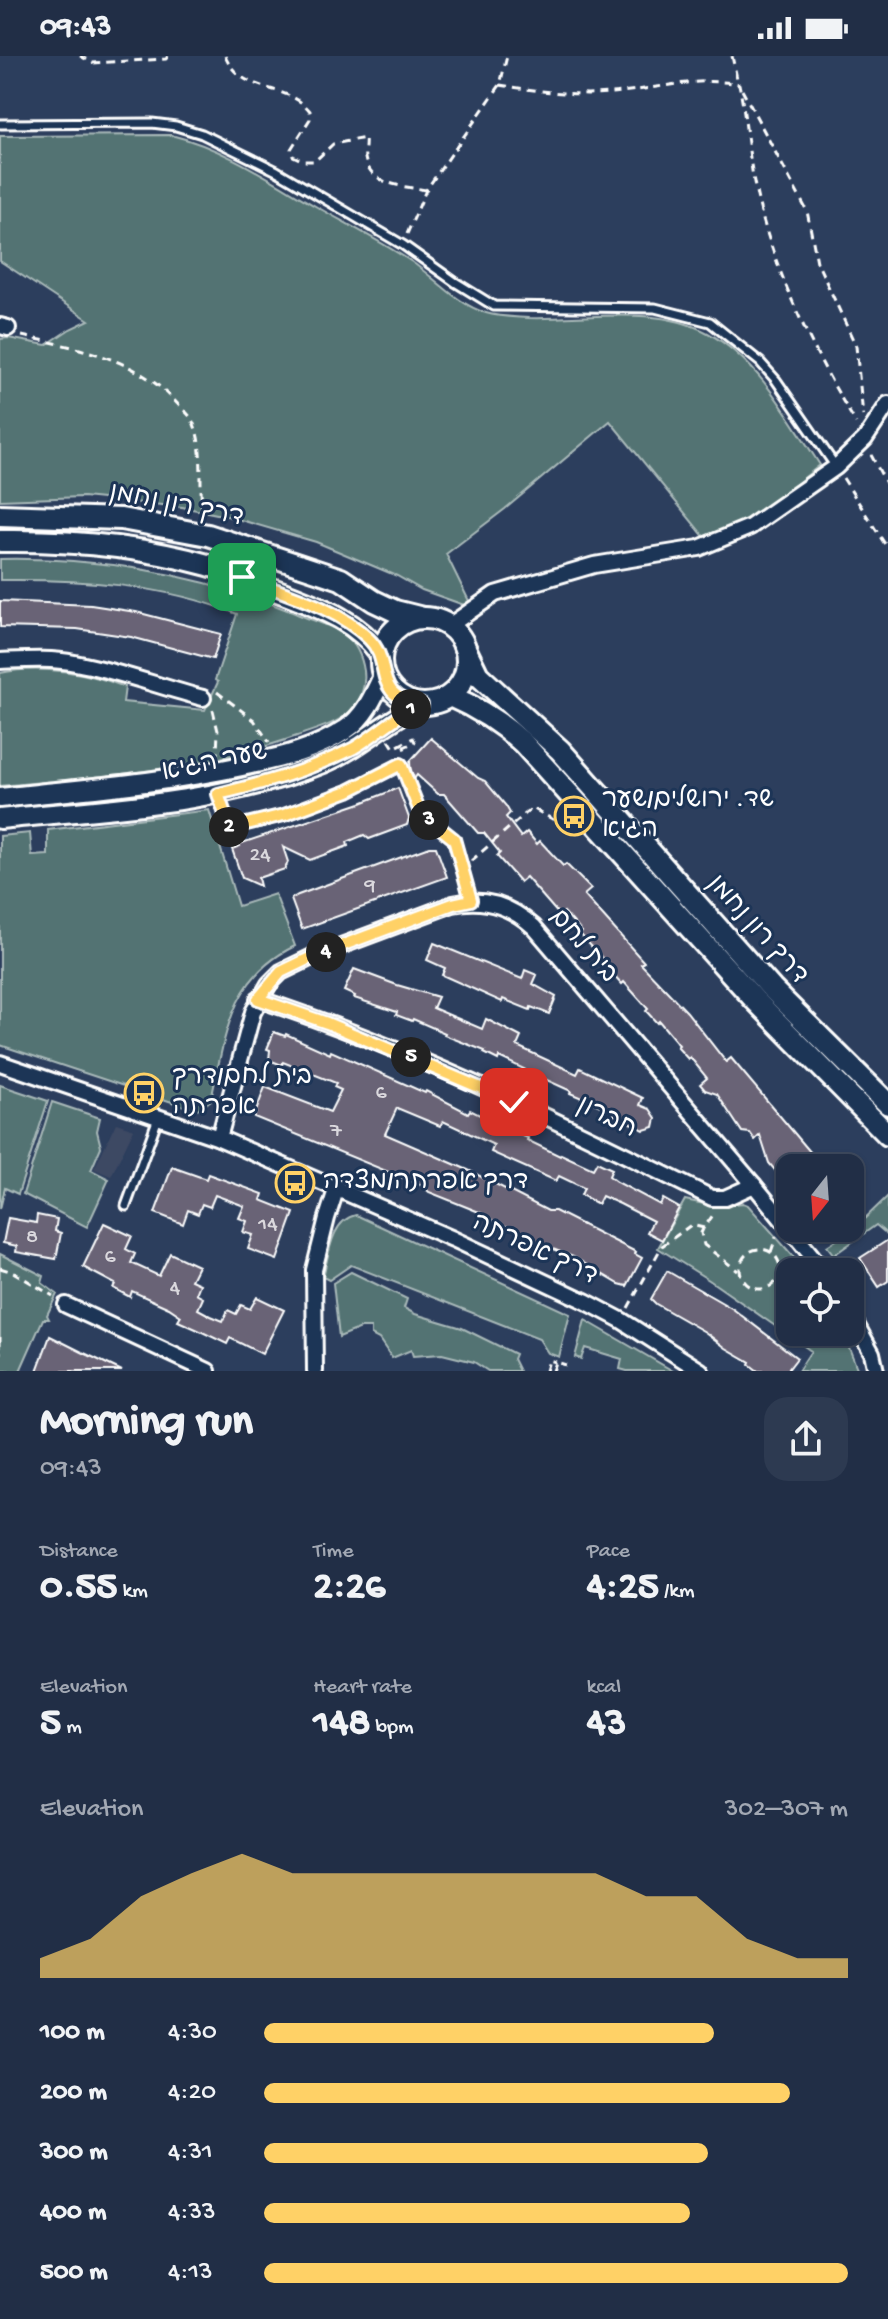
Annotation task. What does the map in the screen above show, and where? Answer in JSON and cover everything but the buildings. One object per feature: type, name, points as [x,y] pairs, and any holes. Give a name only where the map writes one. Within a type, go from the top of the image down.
[{"type":"main road","name":"דרך רון נחמן","points":[[0,515],[121,519],[208,535],[341,579],[395,611],[423,618]]},
{"type":"main road","name":"דרך רון נחמן","points":[[0,541],[118,547],[210,565],[329,611],[371,640],[381,654]]},
{"type":"main road","points":[[436,619],[449,626],[464,646],[467,660],[464,676],[450,696],[422,704],[394,693],[383,676],[381,654],[384,643],[399,625],[409,620],[436,619]]},
{"type":"main road","name":"דרך רון נחמן","points":[[464,646],[478,675],[560,750],[772,989],[888,1104]]},
{"type":"main road","name":"דרך רון נחמן","points":[[450,696],[501,723],[523,743],[755,1000],[888,1135]]},
{"type":"street","points":[[449,626],[495,594],[594,565],[699,548],[750,527],[836,467],[865,439],[888,404]]},
{"type":"street","points":[[0,661],[37,659],[73,662],[208,695]]},
{"type":"street","name":"שער הגיא","points":[[0,798],[163,780],[285,757],[346,729],[361,715],[383,676]]},
{"type":"street","name":"שער הגיא","points":[[0,819],[165,803],[218,794],[292,774],[326,762],[370,738],[405,711],[422,704]]},
{"type":"street","points":[[219,1138],[258,999],[281,972],[314,956],[471,900]]},
{"type":"street","name":"בית לחם","points":[[471,900],[494,904],[520,914],[534,927],[814,1258]]},
{"type":"street","name":"חברון","points":[[258,999],[409,1056],[514,1102],[712,1198],[725,1198]]},
{"type":"street","name":"דרך אפרתה","points":[[0,1063],[219,1138],[337,1187],[585,1301],[701,1371]]},
{"type":"street","points":[[725,1198],[754,1185]]},
{"type":"street","points":[[315,1371],[314,1270],[337,1187]]},
{"type":"street","points":[[66,1305],[208,1371]]},
{"type":"street","points":[[864,1338],[872,1353],[876,1371]]},
{"type":"lane","points":[[0,124],[152,123],[189,130],[277,171],[403,245],[494,306],[655,308],[710,322],[760,362],[776,380],[836,467]]},
{"type":"lane","points":[[218,794],[230,828],[284,815],[348,791],[401,764]]},
{"type":"lane","points":[[420,812],[454,839],[471,900]]},
{"type":"lane","points":[[126,1206],[158,1117]]},
{"type":"path","points":[[80,56],[93,63],[166,59],[168,56]]},
{"type":"path","points":[[225,56],[241,78],[298,98],[310,111],[310,119],[291,149],[293,156],[304,161],[315,161],[333,144],[365,138],[365,158],[372,173],[386,183],[426,190]]},
{"type":"path","points":[[403,245],[426,190],[500,85],[507,56]]},
{"type":"path","points":[[732,56],[755,187],[772,249],[835,390],[865,439]]},
{"type":"path","points":[[500,85],[560,94],[610,93],[713,79],[739,84]]},
{"type":"path","points":[[739,84],[807,211],[817,262],[856,346],[865,439],[888,487]]},
{"type":"path","points":[[7,329],[90,350],[112,359],[145,376],[169,396],[191,418],[199,451],[205,523]]},
{"type":"path","points":[[836,467],[888,549]]},
{"type":"path","points":[[208,695],[237,705],[254,720],[271,745]]},
{"type":"path","points":[[208,695],[216,716],[218,761]]},
{"type":"path","points":[[392,744],[394,748],[413,738],[415,742],[404,747],[406,753]]},
{"type":"path","points":[[401,764],[420,812]]},
{"type":"path","points":[[469,863],[532,808],[585,836]]},
{"type":"path","points":[[725,1198],[701,1233],[704,1245],[761,1291],[771,1288],[781,1270],[779,1259],[762,1249],[744,1255],[738,1271]]},
{"type":"path","points":[[628,1308],[662,1246],[691,1225],[704,1228]]},
{"type":"path","points":[[771,1252],[776,1235]]},
{"type":"path","points":[[0,1268],[37,1285],[66,1305]]},
{"type":"path","points":[[0,1337],[0,1361]]},
{"type":"path","points":[[546,1371],[549,1360],[566,1365]]},
{"type":"path","points":[[553,1371],[556,1362]]},
{"type":"shaded area","points":[[116,1123],[134,1129],[111,1176],[94,1169]]},
{"type":"green space","points":[[171,135],[210,148],[265,176],[401,255],[475,309],[528,318],[643,316],[687,324],[708,333],[743,359],[758,375],[820,465],[754,518],[706,539],[610,421],[446,554],[469,601],[464,605],[422,590],[397,576],[316,542],[227,516],[182,507],[83,497],[0,500],[0,339],[46,345],[89,320],[0,261],[0,136]]},
{"type":"green space","points":[[0,559],[75,561],[150,571],[223,588],[295,613],[334,628],[352,642],[364,671],[361,695],[352,710],[342,718],[261,748],[150,770],[0,786],[0,673],[47,670],[80,674],[125,687],[123,702],[205,710],[218,682],[215,680],[237,614],[180,596],[120,585],[0,580]]},
{"type":"green space","points":[[209,810],[238,906],[275,894],[295,946],[256,974],[244,991],[227,1031],[211,1100],[201,1108],[193,1109],[0,1045],[0,836],[30,833],[32,856],[48,855],[48,830]]},
{"type":"green space","points":[[0,1085],[48,1101],[18,1194],[5,1188],[0,1209]]},
{"type":"green space","points":[[52,1102],[100,1118],[97,1131],[101,1147],[91,1170],[109,1179],[87,1227],[23,1194]]},
{"type":"green space","points":[[888,1196],[888,1235],[876,1225],[864,1234],[864,1219]]},
{"type":"green space","points":[[685,1200],[714,1206],[748,1205],[776,1237],[776,1242],[781,1242],[795,1258],[776,1258],[776,1327],[709,1280],[658,1248]]},
{"type":"green space","points":[[356,1215],[570,1314],[559,1357],[548,1353],[539,1339],[351,1265],[329,1280],[323,1277],[336,1231],[348,1218]]},
{"type":"green space","points":[[833,1242],[852,1242],[834,1255],[827,1246]]},
{"type":"green space","points":[[0,1254],[44,1276],[42,1283],[57,1294],[47,1315],[49,1319],[43,1319],[20,1371],[0,1371]]},
{"type":"green space","points":[[351,1272],[407,1299],[404,1308],[415,1314],[462,1328],[515,1354],[513,1359],[519,1371],[488,1371],[474,1362],[442,1354],[413,1356],[411,1350],[392,1358],[379,1339],[371,1335],[371,1328],[361,1328],[339,1337],[333,1283]]},
{"type":"green space","points":[[585,1320],[673,1371],[627,1371],[620,1369],[622,1359],[585,1348],[581,1359],[575,1357]]},
{"type":"green space","points":[[804,1346],[848,1346],[858,1371],[798,1371],[811,1351]]},
{"type":"place","name":"שד. ירושלים/שער הגיא","points":[[574,816]]},
{"type":"place","name":"בית לחם/דרך אפרתה","points":[[144,1093]]},
{"type":"place","name":"דרך אפרתה/מצדה","points":[[295,1183]]},
{"type":"route","points":[[242,577],[349,622],[371,640],[381,654],[383,676],[394,693],[422,705],[405,711],[370,738],[326,762],[218,794],[230,828],[284,815],[348,791],[401,764],[420,812],[454,839],[471,900],[314,956],[281,972],[258,999],[327,1023],[514,1102]]}]
